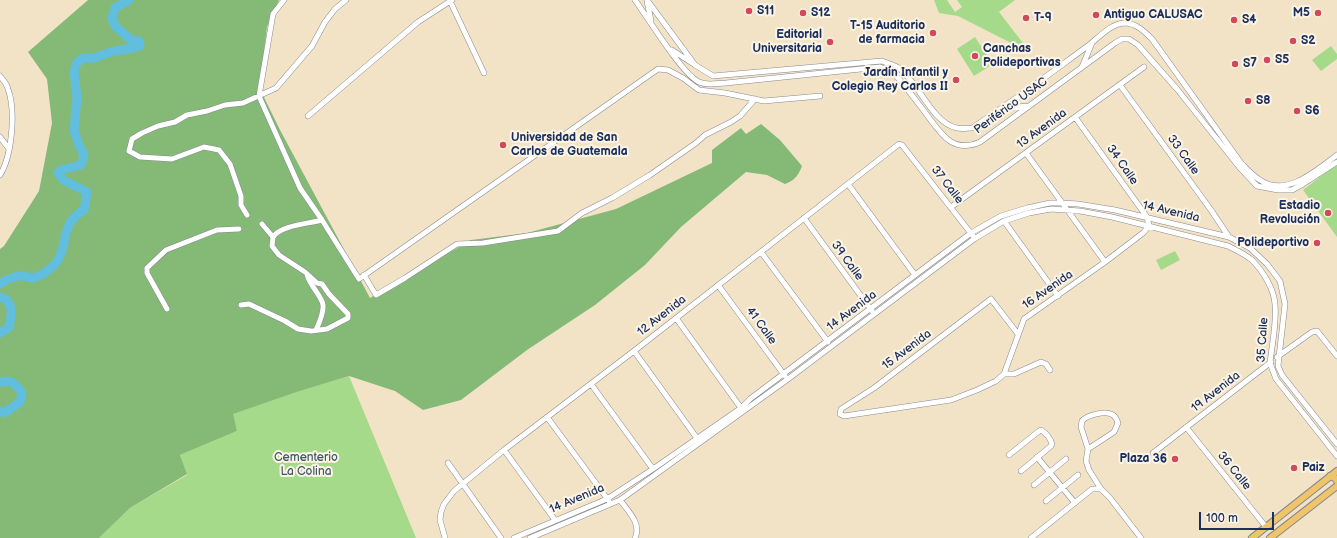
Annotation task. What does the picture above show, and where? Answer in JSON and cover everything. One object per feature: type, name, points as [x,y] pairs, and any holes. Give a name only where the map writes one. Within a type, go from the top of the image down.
[{"type":"main road","points":[[1252,538],[1337,471]]},
{"type":"main road","points":[[1330,476],[1335,478],[1337,481]]},
{"type":"main road","points":[[1270,538],[1337,486]]},
{"type":"street","points":[[284,0],[273,14],[259,96],[300,188],[359,279],[658,69],[668,70],[683,78],[699,90],[764,101],[820,96]]},
{"type":"street","points":[[246,215],[241,205],[241,196],[230,164],[219,150],[204,147],[172,160],[140,157],[129,151],[132,139],[158,126],[175,122],[187,115],[207,111],[225,105],[243,103],[276,88],[312,46],[325,22],[335,9],[346,0]]},
{"type":"street","name":"Periférico USAC","points":[[635,0],[682,66],[693,78],[700,82],[708,84],[880,67],[894,74],[902,82],[946,138],[957,145],[962,146],[980,142],[1115,43],[1122,39],[1129,39],[1138,45],[1177,89],[1240,168],[1257,186],[1278,190],[1292,190],[1337,162]]},
{"type":"street","points":[[647,0],[651,23]]},
{"type":"street","name":"Periférico USAC","points":[[647,0],[695,65],[713,76],[882,61],[898,68],[912,81],[937,116],[956,128],[972,128],[1002,108],[1112,27],[1124,23],[1138,26],[1145,32],[1185,85],[1241,163],[1260,181],[1281,186],[1294,183],[1302,180],[1337,155]]},
{"type":"street","points":[[308,116],[418,22],[451,1],[484,73]]},
{"type":"street","points":[[1081,68],[1092,43]]},
{"type":"street","points":[[669,48],[695,65]]},
{"type":"street","name":"13 Avenida","points":[[951,207],[1144,67]]},
{"type":"street","points":[[0,76],[7,85],[10,95],[12,123],[10,149],[0,175]]},
{"type":"street","name":"33 Calle","points":[[1120,85],[1229,237]]},
{"type":"street","points":[[364,276],[376,295],[405,278],[456,244],[483,243],[558,231],[582,213],[612,198],[650,174],[696,143],[705,135],[736,119],[755,99]]},
{"type":"street","points":[[1002,108],[1029,106]]},
{"type":"street","name":"34 Calle","points":[[1075,117],[1147,217],[1149,226]]},
{"type":"street","points":[[0,137],[10,149]]},
{"type":"street","name":"12 Avenida","points":[[445,538],[440,520],[441,512],[448,497],[462,484],[897,145],[902,145]]},
{"type":"street","name":"37 Calle","points":[[902,145],[974,239]]},
{"type":"street","points":[[1026,153],[1105,262]]},
{"type":"street","points":[[848,184],[915,275]]},
{"type":"street","name":"14 Avenida","points":[[514,538],[556,520],[609,501],[620,500],[788,380],[873,312],[915,275],[971,234],[1001,216],[1050,203],[1078,204],[1115,210],[1229,237]]},
{"type":"street","name":"14 Avenida","points":[[530,538],[609,501],[741,408],[750,399],[828,342],[873,312],[974,239],[1004,221],[1029,213],[1052,209],[1068,210],[1112,217],[1228,246]]},
{"type":"street","name":"39 Calle","points":[[804,218],[873,312]]},
{"type":"street","points":[[241,305],[249,304],[298,328],[311,331],[327,329],[348,318],[348,314],[329,294],[322,284],[317,283],[307,274],[279,255],[272,246],[273,237],[276,232],[285,228],[322,220]]},
{"type":"street","points":[[1004,221],[1058,296]]},
{"type":"street","points":[[262,224],[273,237]]},
{"type":"street","name":"16 Avenida","points":[[1004,374],[1024,320],[1105,262],[1143,233],[1149,226]]},
{"type":"street","points":[[166,309],[146,273],[147,268],[166,250],[217,230],[239,229]]},
{"type":"street","name":"35 Calle","points":[[1229,237],[1250,248],[1268,264],[1280,282],[1285,304],[1278,366],[1282,375],[1337,444]]},
{"type":"street","name":"35 Calle","points":[[1228,246],[1241,252],[1252,261],[1268,281],[1272,290],[1275,304],[1270,363],[1276,379],[1337,456]]},
{"type":"street","points":[[761,252],[828,342]]},
{"type":"street","points":[[307,274],[308,279],[323,304],[316,330]]},
{"type":"street","name":"41 Calle","points":[[718,285],[788,380]]},
{"type":"street","name":"15 Avenida","points":[[1004,374],[977,390],[951,400],[844,416],[840,414],[841,409],[874,388],[991,299],[1018,334]]},
{"type":"street","points":[[676,318],[741,408]]},
{"type":"street","name":"19 Avenida","points":[[1153,453],[1278,356],[1312,332],[1317,331],[1337,356]]},
{"type":"street","points":[[634,351],[700,443]]},
{"type":"street","points":[[1004,374],[1014,374],[1041,362],[1046,364],[1050,370]]},
{"type":"street","points":[[591,384],[653,469]]},
{"type":"street","points":[[1088,449],[1114,432],[1118,423],[1113,415],[1103,413],[1086,417],[1082,421],[1082,428],[1088,449],[1086,461],[1089,470],[1101,489],[1110,498],[1141,538]]},
{"type":"street","points":[[547,417],[609,501]]},
{"type":"street","name":"36 Calle","points":[[1186,427],[1266,527]]},
{"type":"street","points":[[1009,455],[1041,430],[1052,444],[1021,471]]},
{"type":"street","points":[[504,450],[556,520]]},
{"type":"street","points":[[1038,457],[1075,503]]},
{"type":"street","points":[[1034,485],[1066,459]]},
{"type":"street","points":[[448,463],[501,538]]},
{"type":"street","points":[[1046,500],[1078,475]]},
{"type":"street","points":[[1031,538],[1092,489],[1101,489]]},
{"type":"street","points":[[620,500],[637,526],[637,534],[635,538]]},
{"type":"green space","points":[[88,0],[279,0],[267,27],[260,89],[279,128],[370,298],[471,240],[527,233],[616,209],[712,163],[712,150],[741,128],[746,134],[761,124],[780,140],[802,166],[796,177],[785,184],[767,175],[746,172],[681,227],[645,265],[595,305],[527,350],[461,400],[423,410],[395,391],[349,376],[233,414],[237,431],[180,455],[187,474],[130,508],[99,538],[0,538],[0,249],[4,246],[39,191],[52,123],[47,79],[28,52]]},
{"type":"green space","points":[[934,0],[947,0],[955,12],[962,7],[957,0],[1015,0],[999,12],[1026,47],[1015,45],[958,16],[939,13]]},
{"type":"green space","name":"Canchas Polideportivas","points":[[975,37],[993,64],[974,76],[957,49]]},
{"type":"green space","points":[[1331,46],[1337,54],[1337,59],[1321,71],[1312,60]]},
{"type":"green space","name":"Estadio Revolución","points":[[1337,164],[1337,237],[1303,190]]},
{"type":"green space","points":[[1175,251],[1180,260],[1161,270],[1156,260]]},
{"type":"green space","name":"Cementerio La Colina","points":[[349,376],[416,538],[99,538],[130,508],[187,475],[180,455],[237,431],[232,414]]},
{"type":"waterway","points":[[0,284],[8,279],[18,276],[32,278],[51,268],[56,263],[63,249],[67,228],[76,216],[84,210],[87,192],[63,180],[58,173],[61,170],[81,165],[84,155],[74,131],[77,97],[74,73],[76,64],[83,58],[94,58],[112,52],[140,46],[139,41],[131,40],[115,26],[112,18],[115,8],[129,0]]},
{"type":"waterway","points":[[0,297],[8,301],[11,309],[9,327],[0,333]]},
{"type":"waterway","points":[[0,382],[11,382],[22,393],[20,402],[4,413],[0,411]]},
{"type":"place","name":"S11","points":[[749,11]]},
{"type":"place","name":"S12","points":[[803,13]]},
{"type":"place","name":"M5","points":[[1318,13]]},
{"type":"place","name":"Antiguo CALUSAC","points":[[1096,15]]},
{"type":"place","name":"T-9","points":[[1026,18]]},
{"type":"place","name":"S4","points":[[1234,20]]},
{"type":"place","name":"T-15 Auditorio de farmacia","points":[[933,33]]},
{"type":"place","name":"S2","points":[[1293,41]]},
{"type":"place","name":"Editorial Universitaria","points":[[830,42]]},
{"type":"place","name":"Canchas Polideportivas","points":[[975,56]]},
{"type":"place","name":"S5","points":[[1267,60]]},
{"type":"place","name":"S7","points":[[1235,64]]},
{"type":"place","name":"Jardín Infantil y Colegio Rey Carlos II","points":[[956,80]]},
{"type":"place","name":"S8","points":[[1248,101]]},
{"type":"place","name":"S6","points":[[1297,111]]},
{"type":"place","name":"Universidad de San Carlos de Guatemala","points":[[503,145]]},
{"type":"place","name":"Estadio Revolución","points":[[1328,213]]},
{"type":"place","name":"Polideportivo","points":[[1317,243]]},
{"type":"place","name":"Plaza 36","points":[[1175,459]]},
{"type":"place","name":"Paiz","points":[[1294,468]]}]
